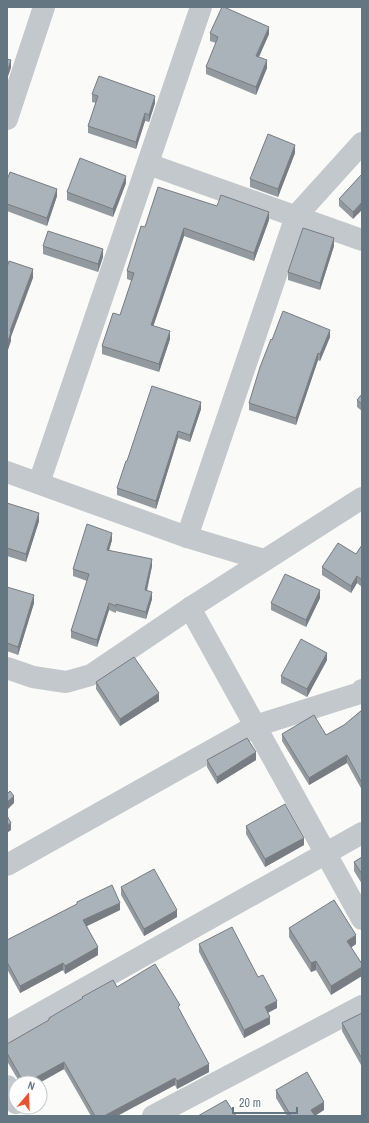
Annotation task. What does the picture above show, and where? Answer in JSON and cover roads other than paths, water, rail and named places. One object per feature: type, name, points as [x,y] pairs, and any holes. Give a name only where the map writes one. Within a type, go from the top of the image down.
[{"type":"street","points":[[7,119],[44,7]]},
{"type":"street","points":[[39,483],[201,7]]},
{"type":"street","points":[[187,537],[296,216],[362,143]]},
{"type":"street","points":[[148,164],[362,240]]},
{"type":"street","points":[[7,472],[187,537],[264,560]]},
{"type":"street","points":[[7,668],[34,677],[66,682],[91,675],[190,608],[362,498]]},
{"type":"street","points":[[190,608],[362,919]]},
{"type":"street","points":[[7,865],[255,726],[360,693],[362,690]]},
{"type":"street","points":[[7,1032],[362,833]]},
{"type":"street","points":[[153,1116],[362,1006]]}]
